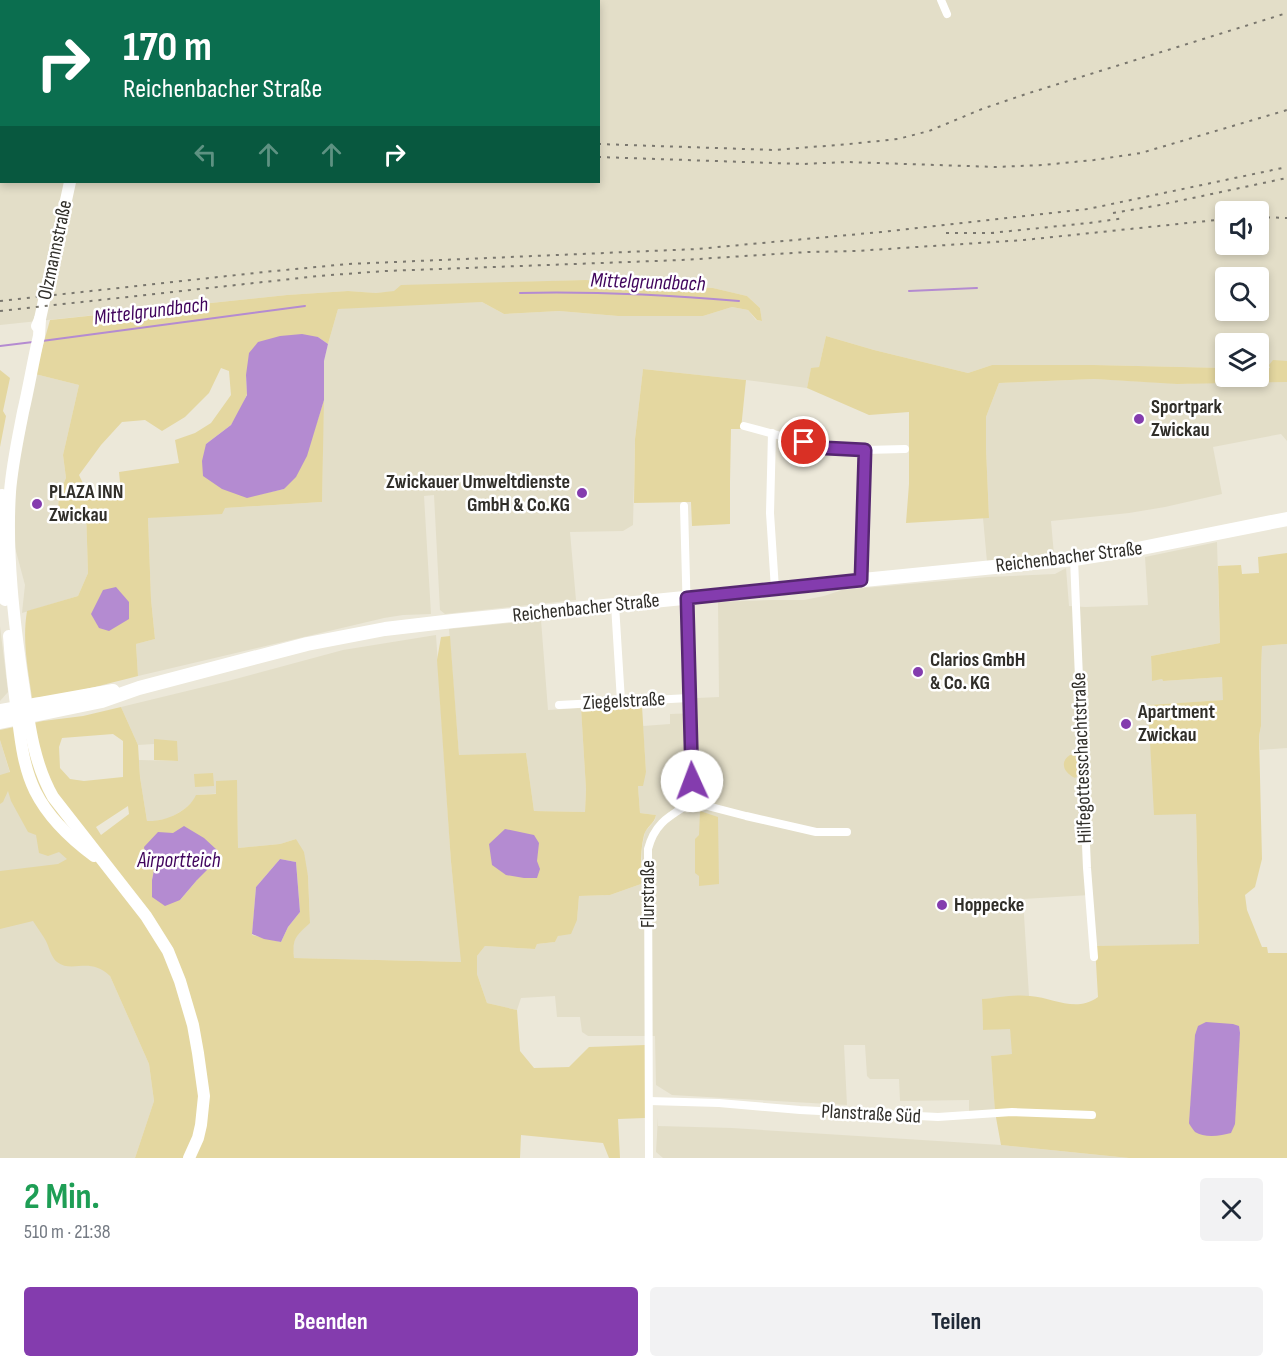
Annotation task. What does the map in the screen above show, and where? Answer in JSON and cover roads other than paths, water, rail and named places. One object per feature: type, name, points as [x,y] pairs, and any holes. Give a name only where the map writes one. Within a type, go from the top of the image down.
[{"type":"main road","name":"Olzmannstraße","points":[[70,183],[34,343],[14,455],[10,492],[9,547],[25,763],[43,804],[79,845],[102,862],[146,916],[174,965],[186,998],[198,1053],[204,1096],[198,1138],[189,1158]]},
{"type":"main road","name":"Reichenbacher Straße","points":[[0,722],[22,713],[102,701],[139,688],[222,668],[285,649],[375,631],[1074,559],[1287,519]]},
{"type":"main road","name":"Reichenbacher Straße","points":[[0,711],[22,713]]},
{"type":"street","points":[[941,0],[947,14]]},
{"type":"street","points":[[744,426],[826,448],[905,449]]},
{"type":"street","points":[[772,434],[770,513],[775,589]]},
{"type":"street","points":[[861,580],[865,450]]},
{"type":"street","points":[[684,506],[692,802],[816,832],[847,832]]},
{"type":"street","name":"Hilfegottesschachtstraße","points":[[1074,559],[1087,868],[1094,957]]},
{"type":"street","points":[[615,605],[621,701]]},
{"type":"street","name":"Ziegelstraße","points":[[559,705],[689,698]]},
{"type":"street","name":"Flurstraße","points":[[650,1158],[648,849],[659,825],[692,802]]},
{"type":"street","name":"Planstraße Süd","points":[[650,1101],[719,1103],[938,1117],[1012,1112],[1092,1114]]},
{"type":"water","points":[[302,334],[318,337],[328,344],[324,361],[324,400],[307,456],[296,477],[284,489],[247,498],[222,489],[203,476],[202,461],[206,444],[231,425],[247,395],[246,375],[249,353],[258,342],[280,336]]},
{"type":"water","points":[[116,587],[129,602],[129,619],[109,631],[99,628],[91,614],[103,590]]},
{"type":"water","name":"Airportteich","points":[[184,826],[204,838],[217,850],[217,860],[180,900],[165,906],[152,897],[154,870],[146,861],[144,847],[158,832],[173,833]]},
{"type":"water","points":[[505,829],[534,835],[539,843],[537,861],[540,869],[537,878],[506,875],[492,865],[489,844]]},
{"type":"water","points":[[280,859],[296,862],[300,912],[288,927],[281,942],[252,934],[256,887]]},
{"type":"water","points":[[1206,1022],[1233,1024],[1239,1026],[1240,1033],[1235,1124],[1231,1133],[1218,1136],[1199,1134],[1189,1123],[1195,1035],[1198,1026]]},
{"type":"waterway","name":"Mittelgrundbach","points":[[909,291],[977,288]]},
{"type":"waterway","name":"Mittelgrundbach","points":[[520,293],[630,294],[739,301]]},
{"type":"waterway","name":"Mittelgrundbach","points":[[42,341],[305,306]]},
{"type":"waterway","name":"Mittelgrundbach","points":[[0,346],[33,342]]},
{"type":"railway","points":[[600,144],[775,150],[898,139],[929,131],[1026,94],[1287,13]]},
{"type":"railway","points":[[600,157],[803,164],[847,162],[996,167],[1043,165],[1141,153],[1287,110]]},
{"type":"railway","points":[[0,301],[348,264],[697,249],[881,232],[1088,209],[1287,167]]},
{"type":"railway","points":[[1113,213],[1287,178]]},
{"type":"railway","points":[[1269,217],[1287,218]]},
{"type":"railway","points":[[991,233],[1125,218]]},
{"type":"railway","points":[[0,311],[318,276],[385,271],[856,251],[1024,240],[1215,220]]},
{"type":"railway","points":[[946,233],[997,233]]},
{"type":"place","name":"Sportpark Zwickau","points":[[1139,419]]},
{"type":"place","name":"Zwickauer Umweltdienste GmbH & Co.KG","points":[[582,493]]},
{"type":"place","name":"PLAZA INN Zwickau","points":[[37,504]]},
{"type":"place","name":"Clarios GmbH & Co. KG","points":[[918,672]]},
{"type":"place","name":"Apartment Zwickau","points":[[1126,724]]},
{"type":"place","name":"Hoppecke","points":[[942,905]]}]
